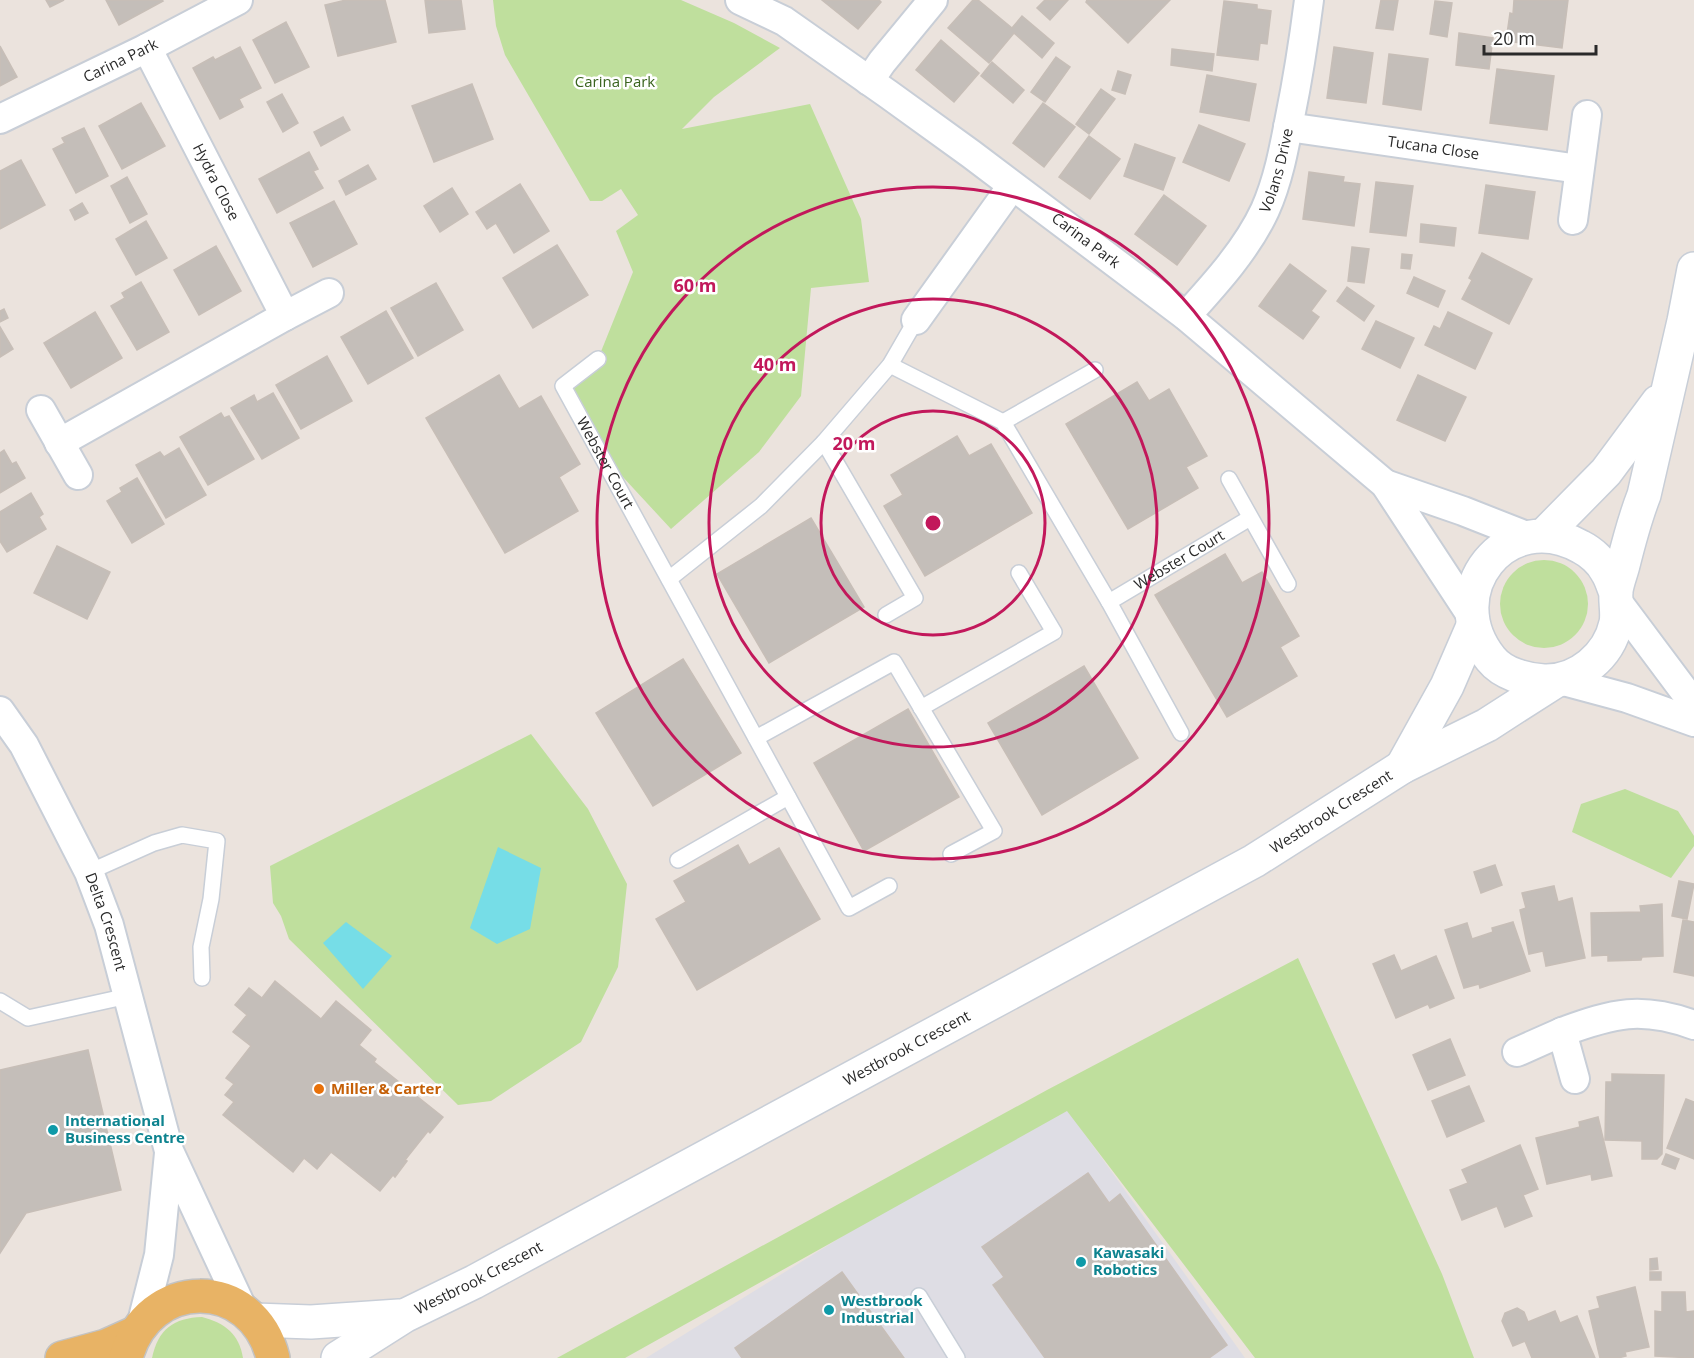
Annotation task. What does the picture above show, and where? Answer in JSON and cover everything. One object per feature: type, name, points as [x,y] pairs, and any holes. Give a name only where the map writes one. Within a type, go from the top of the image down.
[{"type":"main road","points":[[62,1358],[134,1338],[159,1307],[179,1298],[201,1296],[224,1300],[249,1315],[269,1341],[273,1358]]},
{"type":"street","name":"Carina Park","points":[[0,119],[147,48],[238,0]]},
{"type":"street","name":"Carina Park","points":[[740,0],[784,21],[971,154],[1186,316],[1385,484],[1472,620]]},
{"type":"street","points":[[869,81],[933,0]]},
{"type":"street","name":"Volans Drive","points":[[1186,316],[1222,276],[1265,211],[1278,177],[1301,60],[1309,0]]},
{"type":"street","name":"Hydra Close","points":[[147,48],[285,316]]},
{"type":"street","points":[[1573,220],[1587,115]]},
{"type":"street","name":"Tucana Close","points":[[1288,127],[1579,169]]},
{"type":"street","points":[[916,320],[1012,186]]},
{"type":"street","points":[[1557,681],[1580,673],[1597,660],[1610,642],[1616,622],[1616,597],[1634,521],[1644,495],[1694,268]]},
{"type":"street","points":[[59,443],[329,293]]},
{"type":"street","points":[[1667,389],[1606,472],[1536,536],[1509,545],[1492,557],[1480,574],[1472,593],[1472,620],[1481,646],[1494,663],[1512,674],[1533,681],[1557,681],[1627,698],[1694,722]]},
{"type":"street","points":[[41,410],[78,475]]},
{"type":"street","name":"Carina Park","points":[[1385,484],[1536,536]]},
{"type":"street","points":[[1536,536],[1568,540],[1590,552],[1606,570],[1616,597],[1694,704]]},
{"type":"street","name":"Westbrook Crescent","points":[[1402,767],[1447,686],[1472,620]]},
{"type":"street","name":"Westbrook Crescent","points":[[338,1358],[404,1316],[474,1282],[1254,861],[1402,767],[1487,725],[1557,681]]},
{"type":"street","name":"Delta Crescent","points":[[0,711],[24,745],[89,872],[109,925],[169,1151],[249,1315]]},
{"type":"street","points":[[1517,1052],[1562,1032],[1619,1014],[1662,1015],[1694,1025]]},
{"type":"street","points":[[1562,1032],[1575,1079]]},
{"type":"street","name":"Delta Crescent","points":[[134,1338],[159,1255],[169,1151]]},
{"type":"street","name":"Westbrook Crescent","points":[[249,1315],[330,1322],[404,1316]]},
{"type":"lane","points":[[669,579],[760,506],[824,442],[890,365],[916,320]]},
{"type":"lane","name":"Webster Court","points":[[598,359],[563,386],[849,908],[889,886]]},
{"type":"lane","points":[[890,365],[1003,422],[1109,602],[1181,733]]},
{"type":"lane","points":[[1003,422],[1095,370]]},
{"type":"lane","points":[[824,442],[915,598],[886,615]]},
{"type":"lane","points":[[1229,479],[1288,584]]},
{"type":"lane","name":"Webster Court","points":[[1109,602],[1250,518]]},
{"type":"lane","points":[[921,708],[1054,632],[1019,573]]},
{"type":"lane","points":[[756,738],[894,662],[994,831],[951,854]]},
{"type":"lane","points":[[678,860],[788,797]]},
{"type":"lane","points":[[89,872],[154,843],[182,835],[217,842],[211,899],[201,947],[202,978]]},
{"type":"lane","points":[[0,1001],[28,1018],[128,996]]},
{"type":"lane","points":[[919,1296],[957,1358]]},
{"type":"shaded area","points":[[1061,1101],[1245,1358],[646,1358]]},
{"type":"green space","points":[[493,0],[681,0],[734,23],[780,48],[714,97],[682,129],[810,104],[861,219],[869,282],[811,288],[801,396],[759,452],[671,529],[597,449],[563,386],[598,359],[633,272],[616,231],[638,215],[621,189],[602,201],[590,201],[505,55],[496,26]]},
{"type":"green space","points":[[1544,560],[1561,564],[1575,573],[1584,587],[1588,604],[1584,621],[1575,635],[1561,644],[1544,648],[1527,644],[1513,635],[1504,621],[1500,604],[1504,587],[1513,573],[1527,564]]},
{"type":"green space","points":[[531,734],[588,809],[627,884],[618,967],[581,1042],[491,1101],[458,1105],[289,939],[281,916],[273,903],[270,866]]},
{"type":"green space","points":[[1625,789],[1678,811],[1694,836],[1694,846],[1671,878],[1572,832],[1581,804]]},
{"type":"green space","points":[[1298,958],[1442,1274],[1474,1358],[1255,1358],[1067,1111],[625,1358],[557,1358],[1047,1090]]},
{"type":"green space","points":[[202,1317],[230,1331],[238,1342],[243,1358],[152,1358],[158,1340],[169,1327],[183,1320]]},
{"type":"water","points":[[498,847],[541,868],[530,929],[497,944],[470,928]]},
{"type":"water","points":[[346,922],[392,956],[363,989],[323,943]]},
{"type":"building","points":[[46,0],[64,0],[50,7]]},
{"type":"building","points":[[106,0],[162,0],[163,1],[119,25]]},
{"type":"building","points":[[346,0],[385,0],[396,42],[338,56],[325,5]]},
{"type":"building","points":[[425,0],[461,0],[465,29],[429,33]]},
{"type":"building","points":[[822,0],[879,0],[881,2],[858,29]]},
{"type":"building","points":[[973,0],[978,0],[1012,28],[1022,16],[1054,43],[1042,58],[1014,33],[989,63],[948,28]]},
{"type":"building","points":[[1045,0],[1068,0],[1050,20],[1037,8]]},
{"type":"building","points":[[1087,0],[1170,0],[1128,43],[1086,2]]},
{"type":"building","points":[[1381,0],[1398,0],[1393,30],[1376,28]]},
{"type":"building","points":[[1514,0],[1568,0],[1562,48],[1506,41]]},
{"type":"building","points":[[1224,1],[1257,5],[1257,9],[1271,11],[1267,44],[1260,43],[1258,60],[1217,55]]},
{"type":"building","points":[[1435,1],[1452,3],[1447,37],[1430,34]]},
{"type":"building","points":[[286,22],[309,67],[275,83],[253,40]]},
{"type":"building","points":[[1459,33],[1493,38],[1489,69],[1456,65]]},
{"type":"building","points":[[941,40],[979,73],[954,102],[916,70]]},
{"type":"building","points":[[0,46],[17,77],[0,86]]},
{"type":"building","points":[[240,47],[261,88],[239,99],[243,107],[220,119],[193,68],[213,57],[215,60]]},
{"type":"building","points":[[1334,47],[1373,53],[1366,103],[1327,98]]},
{"type":"building","points":[[1172,49],[1214,54],[1212,71],[1171,65]]},
{"type":"building","points":[[1389,54],[1428,59],[1421,110],[1383,104]]},
{"type":"building","points":[[1056,57],[1070,67],[1045,102],[1031,92]]},
{"type":"building","points":[[992,62],[1024,90],[1013,103],[981,76]]},
{"type":"building","points":[[1497,69],[1554,76],[1547,130],[1490,123]]},
{"type":"building","points":[[1118,71],[1131,75],[1125,94],[1112,90]]},
{"type":"building","points":[[1207,75],[1256,84],[1249,121],[1200,112]]},
{"type":"building","points":[[472,84],[493,139],[434,162],[412,106]]},
{"type":"building","points":[[1101,89],[1115,99],[1089,134],[1076,124]]},
{"type":"building","points":[[282,94],[298,123],[283,132],[267,102]]},
{"type":"building","points":[[141,103],[165,146],[122,169],[99,126]]},
{"type":"building","points":[[1043,103],[1075,127],[1044,167],[1013,143]]},
{"type":"building","points":[[343,117],[350,130],[321,146],[314,132]]},
{"type":"building","points":[[1199,125],[1245,144],[1229,181],[1183,162]]},
{"type":"building","points":[[84,128],[108,176],[76,193],[53,149],[65,143],[62,138]]},
{"type":"building","points":[[1089,136],[1120,159],[1090,199],[1059,177]]},
{"type":"building","points":[[1135,144],[1175,158],[1163,190],[1124,176]]},
{"type":"building","points":[[309,152],[318,169],[313,171],[323,188],[277,213],[259,179]]},
{"type":"building","points":[[21,160],[45,205],[0,229],[0,171]]},
{"type":"building","points":[[368,165],[376,179],[346,195],[339,181]]},
{"type":"building","points":[[1309,172],[1344,177],[1343,182],[1360,184],[1354,226],[1303,219]]},
{"type":"building","points":[[127,177],[147,214],[130,223],[111,186]]},
{"type":"building","points":[[1376,182],[1413,186],[1406,236],[1370,232]]},
{"type":"building","points":[[520,184],[549,231],[514,253],[496,223],[487,229],[476,212]]},
{"type":"building","points":[[1486,185],[1535,192],[1528,239],[1479,233]]},
{"type":"building","points":[[452,188],[468,214],[440,232],[424,206]]},
{"type":"building","points":[[1164,195],[1206,226],[1177,265],[1135,234]]},
{"type":"building","points":[[334,201],[357,244],[313,267],[290,223]]},
{"type":"building","points":[[82,203],[88,213],[75,220],[70,210]]},
{"type":"building","points":[[146,221],[167,258],[136,275],[116,239]]},
{"type":"building","points":[[1421,224],[1456,228],[1454,246],[1420,242]]},
{"type":"building","points":[[557,245],[588,295],[533,328],[503,278]]},
{"type":"building","points":[[216,246],[241,291],[199,315],[174,270]]},
{"type":"building","points":[[1352,247],[1369,249],[1364,283],[1348,281]]},
{"type":"building","points":[[1482,253],[1532,279],[1509,324],[1462,299],[1472,280],[1469,278]]},
{"type":"building","points":[[1402,254],[1412,255],[1410,269],[1401,268]]},
{"type":"building","points":[[1290,264],[1326,291],[1311,311],[1319,317],[1303,339],[1259,306]]},
{"type":"building","points":[[1414,277],[1445,291],[1438,307],[1407,293]]},
{"type":"building","points":[[141,282],[169,332],[137,350],[111,306],[125,298],[122,293]]},
{"type":"building","points":[[436,283],[463,330],[418,356],[391,308]]},
{"type":"building","points":[[1347,287],[1374,306],[1364,321],[1337,301]]},
{"type":"building","points":[[4,309],[8,318],[0,322],[0,311]]},
{"type":"building","points":[[386,311],[413,358],[368,384],[341,337]]},
{"type":"building","points":[[95,312],[122,358],[71,388],[44,343]]},
{"type":"building","points":[[1448,312],[1492,333],[1475,369],[1425,345],[1434,326],[1440,329]]},
{"type":"building","points":[[1376,321],[1414,338],[1400,368],[1362,349]]},
{"type":"building","points":[[0,327],[13,349],[0,357]]},
{"type":"building","points":[[327,356],[352,401],[301,429],[276,385]]},
{"type":"building","points":[[499,375],[519,409],[541,396],[580,464],[559,477],[578,511],[505,553],[426,418]]},
{"type":"building","points":[[1418,375],[1466,397],[1445,441],[1397,420]]},
{"type":"building","points":[[1137,382],[1149,401],[1169,389],[1207,456],[1186,467],[1198,488],[1128,529],[1066,424]]},
{"type":"building","points":[[273,393],[299,438],[262,459],[231,408],[254,395],[257,402]]},
{"type":"building","points":[[221,413],[224,418],[229,416],[254,459],[208,485],[180,437]]},
{"type":"building","points":[[957,436],[969,456],[991,444],[1032,513],[925,576],[884,506],[903,495],[891,475]]},
{"type":"building","points":[[179,448],[206,495],[166,518],[136,465],[160,452],[164,457]]},
{"type":"building","points":[[4,450],[12,464],[16,462],[25,478],[0,493],[0,453]]},
{"type":"building","points":[[137,478],[164,524],[132,543],[107,501],[122,492],[120,488]]},
{"type":"building","points":[[31,493],[43,514],[39,517],[46,529],[7,552],[0,541],[0,512]]},
{"type":"building","points":[[811,518],[864,607],[769,663],[717,574]]},
{"type":"building","points":[[57,546],[110,572],[87,619],[34,593]]},
{"type":"building","points":[[1225,554],[1242,583],[1262,572],[1299,636],[1280,647],[1297,676],[1227,717],[1155,595]]},
{"type":"building","points":[[683,659],[741,753],[653,806],[596,713]]},
{"type":"building","points":[[1084,666],[1138,758],[1042,815],[988,723]]},
{"type":"building","points":[[908,709],[959,797],[864,851],[814,763]]},
{"type":"building","points":[[738,845],[749,865],[779,848],[820,919],[697,990],[656,919],[686,902],[674,881]]},
{"type":"building","points":[[1495,865],[1502,885],[1481,893],[1474,872]]},
{"type":"building","points":[[1679,881],[1694,884],[1687,919],[1672,916]]},
{"type":"building","points":[[1554,886],[1558,902],[1572,898],[1585,958],[1546,966],[1543,951],[1529,954],[1520,910],[1526,908],[1522,893]]},
{"type":"building","points":[[1662,904],[1663,956],[1642,957],[1641,960],[1608,961],[1608,955],[1592,956],[1591,913],[1641,912],[1640,906]]},
{"type":"building","points":[[1683,920],[1694,922],[1694,976],[1674,972]]},
{"type":"building","points":[[1513,922],[1530,971],[1480,988],[1479,984],[1464,988],[1445,930],[1467,923],[1472,939],[1493,932],[1492,928]]},
{"type":"building","points":[[1394,955],[1401,971],[1436,956],[1454,998],[1430,1008],[1428,1004],[1396,1018],[1373,964]]},
{"type":"building","name":"Miller & Carter","points":[[275,981],[321,1019],[336,1001],[371,1030],[359,1045],[376,1059],[374,1062],[443,1117],[430,1133],[428,1131],[395,1177],[393,1175],[380,1191],[331,1152],[317,1169],[304,1158],[293,1172],[223,1115],[234,1102],[225,1095],[234,1084],[226,1078],[251,1046],[233,1032],[247,1015],[235,1005],[249,988],[262,998]]},
{"type":"building","points":[[1450,1039],[1465,1075],[1428,1090],[1413,1055]]},
{"type":"building","name":"International Business Centre","points":[[88,1050],[121,1190],[26,1213],[0,1253],[0,1070]]},
{"type":"building","points":[[1612,1074],[1664,1075],[1662,1154],[1657,1159],[1642,1159],[1642,1141],[1605,1140],[1606,1082],[1612,1082]]},
{"type":"building","points":[[1469,1086],[1484,1121],[1447,1137],[1432,1101]]},
{"type":"building","points":[[1686,1099],[1694,1102],[1694,1159],[1667,1148]]},
{"type":"building","points":[[1598,1117],[1612,1176],[1592,1180],[1591,1174],[1547,1184],[1536,1138],[1580,1127],[1579,1122]]},
{"type":"building","points":[[1520,1145],[1538,1189],[1523,1195],[1532,1216],[1505,1227],[1497,1206],[1462,1220],[1450,1190],[1468,1183],[1462,1170]]},
{"type":"building","points":[[1666,1154],[1679,1159],[1675,1169],[1662,1164]]},
{"type":"building","name":"Kawasaki Robotics","points":[[1088,1173],[1109,1203],[1120,1194],[1227,1345],[1209,1358],[1045,1358],[993,1285],[1004,1277],[982,1247]]},
{"type":"building","points":[[1657,1258],[1658,1269],[1650,1270],[1650,1259]]},
{"type":"building","name":"Westbrook Industrial","points":[[842,1272],[904,1358],[742,1358],[735,1348]]},
{"type":"building","points":[[1650,1272],[1661,1272],[1661,1280],[1650,1280]]},
{"type":"building","points":[[1635,1287],[1649,1347],[1625,1352],[1626,1356],[1618,1358],[1600,1358],[1589,1311],[1600,1308],[1597,1297]]},
{"type":"building","points":[[1662,1292],[1685,1292],[1686,1312],[1694,1311],[1694,1358],[1655,1356],[1655,1311],[1662,1312]]},
{"type":"building","points":[[1517,1308],[1524,1312],[1528,1322],[1555,1311],[1560,1323],[1577,1316],[1595,1358],[1532,1358],[1525,1341],[1513,1346],[1502,1321],[1505,1313]]},
{"type":"place","name":"Miller & Carter","points":[[319,1089]]},
{"type":"place","name":"International Business Centre","points":[[53,1130]]},
{"type":"place","name":"Kawasaki Robotics","points":[[1081,1262]]},
{"type":"place","name":"Westbrook Industrial","points":[[829,1310]]}]
